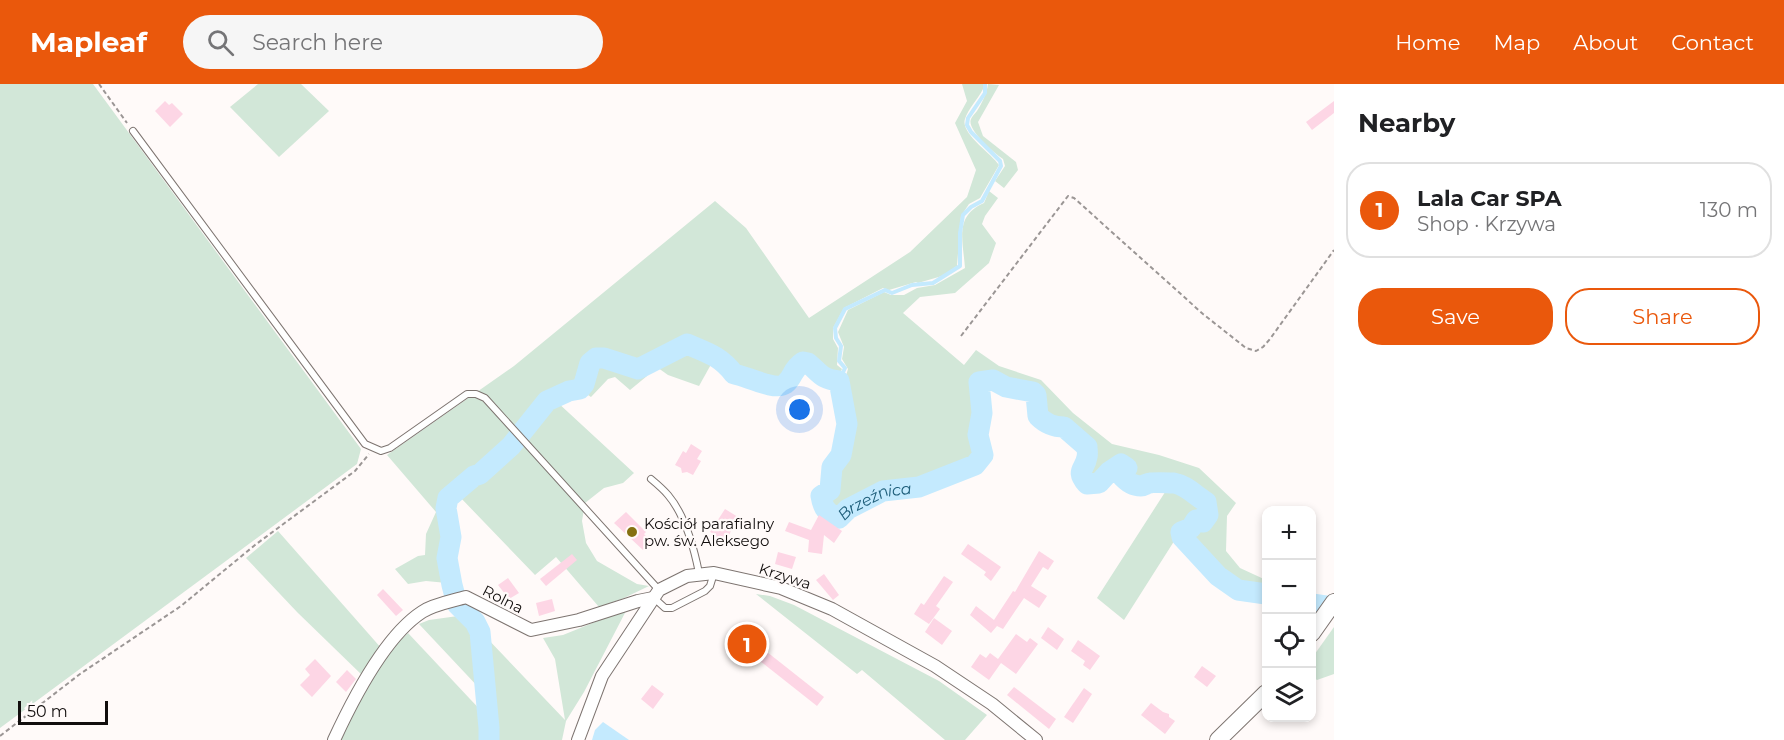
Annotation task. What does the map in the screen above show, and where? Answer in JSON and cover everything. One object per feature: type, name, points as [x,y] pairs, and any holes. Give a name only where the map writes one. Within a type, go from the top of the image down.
[{"type":"street","name":"Krzywa","points":[[656,594],[687,576],[699,573],[714,573],[781,588],[832,609],[935,666],[992,704],[1036,740]]},
{"type":"street","name":"Rolna","points":[[334,740],[357,691],[398,633],[423,611],[464,598],[531,630],[579,620],[656,594]]},
{"type":"street","points":[[578,740],[602,676],[656,594]]},
{"type":"street","points":[[1316,626],[1334,602]]},
{"type":"street","points":[[1218,740],[1262,697]]},
{"type":"lane","points":[[133,131],[365,444],[381,451],[390,448],[467,394],[476,394],[485,398],[525,440],[656,594],[665,608],[672,608],[705,591],[710,586],[714,573]]},
{"type":"lane","points":[[651,479],[668,494],[676,507],[697,560],[699,573]]},
{"type":"path","points":[[99,84],[133,131]]},
{"type":"path","points":[[961,336],[1068,196],[1074,198],[1203,314],[1246,348],[1256,351],[1270,339],[1334,250]]},
{"type":"path","points":[[0,736],[80,674],[181,606],[255,545],[355,471],[372,448]]},
{"type":"green space","points":[[0,84],[93,84],[361,449],[357,464],[0,728]]},
{"type":"green space","points":[[258,84],[301,84],[329,111],[279,157],[230,107]]},
{"type":"green space","points":[[962,84],[983,84],[983,89],[966,115],[965,125],[971,137],[999,165],[980,198],[969,204],[961,216],[957,266],[942,276],[889,290],[883,288],[844,308],[833,328],[833,339],[838,348],[837,365],[842,369],[839,375],[822,373],[806,358],[792,365],[789,376],[784,382],[766,381],[735,372],[725,352],[720,354],[688,340],[661,356],[637,366],[599,352],[588,354],[582,383],[578,387],[549,395],[487,462],[445,492],[442,511],[446,539],[443,555],[447,583],[426,581],[408,584],[395,569],[418,556],[425,555],[426,534],[436,512],[387,455],[514,366],[715,201],[746,228],[809,318],[910,252],[967,197],[976,170],[955,123],[967,101]]},
{"type":"green space","points":[[988,84],[999,85],[978,122],[983,136],[1016,162],[1018,170],[1004,188],[995,181],[1005,166],[1003,159],[982,141],[971,123],[971,118],[984,98]]},
{"type":"green space","points":[[989,191],[998,198],[982,224],[996,243],[989,263],[955,293],[920,297],[903,313],[964,365],[976,350],[999,366],[1041,380],[1073,413],[1112,444],[1159,455],[1199,468],[1236,503],[1227,516],[1226,551],[1240,568],[1262,578],[1262,590],[1240,587],[1218,572],[1184,534],[1192,530],[1198,522],[1204,523],[1210,517],[1210,501],[1169,480],[1160,479],[1141,483],[1125,477],[1129,468],[1125,462],[1113,466],[1098,481],[1088,480],[1084,477],[1083,470],[1089,459],[1089,446],[1068,425],[1047,420],[1041,415],[1036,391],[1004,384],[993,377],[981,378],[974,382],[979,413],[975,435],[981,454],[975,462],[918,485],[880,489],[849,506],[841,514],[835,514],[825,506],[824,498],[830,492],[833,484],[834,467],[840,464],[844,456],[851,422],[844,396],[844,382],[848,369],[842,359],[844,347],[838,332],[848,310],[884,292],[891,295],[904,295],[917,288],[935,285],[965,268],[962,239],[964,222],[974,208],[984,203]]},
{"type":"green space","points":[[689,347],[714,359],[699,386],[668,375],[654,365]]},
{"type":"green space","points":[[597,361],[611,361],[638,372],[645,369],[647,376],[630,390],[615,377],[608,379],[591,397],[582,391]]},
{"type":"green space","points":[[556,401],[634,473],[623,483],[604,488],[585,503],[582,521],[586,543],[597,561],[637,584],[649,586],[599,607],[556,557],[535,575],[458,495],[469,482],[480,479],[517,450],[545,407]]},
{"type":"green space","points":[[1174,485],[1203,503],[1206,514],[1202,519],[1196,517],[1190,525],[1178,530],[1178,535],[1124,620],[1097,598],[1169,486]]},
{"type":"green space","points":[[278,531],[382,649],[364,677],[297,612],[246,558]]},
{"type":"green space","points":[[756,594],[770,596],[794,605],[939,681],[987,715],[965,740],[945,740],[862,670],[857,674]]},
{"type":"green space","points":[[627,609],[584,692],[566,721],[562,740],[491,740],[492,723],[484,635],[565,720],[555,659],[543,638],[563,635]]},
{"type":"green space","points":[[458,616],[470,623],[475,630],[475,653],[479,657],[481,690],[419,624],[429,620]]},
{"type":"green space","points":[[1334,627],[1334,674],[1316,679],[1316,652]]},
{"type":"green space","points":[[408,633],[486,716],[486,740],[340,740],[369,683],[388,652]]},
{"type":"water","points":[[603,722],[629,740],[592,740],[595,730]]},
{"type":"building","points":[[165,101],[169,105],[172,103],[183,114],[170,127],[155,111]]},
{"type":"building","points":[[1334,101],[1334,113],[1312,130],[1306,122]]},
{"type":"building","points":[[691,444],[702,451],[697,459],[701,461],[693,475],[687,472],[682,473],[681,468],[675,465],[683,451],[686,453]]},
{"type":"building","points":[[725,509],[738,517],[726,541],[721,538],[716,539],[710,532]]},
{"type":"building","name":"Kościół parafialny pw. św. Aleksego","points":[[626,512],[646,532],[644,534],[652,542],[643,550],[614,523]]},
{"type":"building","points":[[819,515],[842,531],[834,543],[824,535],[822,554],[808,552],[809,540],[785,531],[789,522],[811,530]]},
{"type":"building","points":[[968,544],[1001,567],[991,581],[984,575],[986,572],[961,554]]},
{"type":"building","points":[[1039,551],[1054,561],[1048,570],[1043,567],[1031,586],[1047,596],[1039,608],[1024,598],[1003,629],[997,626],[991,633],[970,615],[976,606],[994,620],[1013,591],[1015,592]]},
{"type":"building","points":[[778,552],[796,557],[792,569],[775,564]]},
{"type":"building","points":[[572,554],[577,560],[546,586],[540,579]]},
{"type":"building","points":[[824,574],[839,595],[833,600],[816,580]]},
{"type":"building","points":[[944,576],[953,582],[936,606],[940,609],[929,624],[914,614],[921,603],[924,605]]},
{"type":"building","points":[[508,578],[519,593],[509,599],[498,585]]},
{"type":"building","points":[[383,589],[403,610],[396,616],[377,595]]},
{"type":"building","points":[[552,599],[555,611],[539,616],[536,603]]},
{"type":"building","points":[[934,618],[952,631],[942,645],[925,632]]},
{"type":"building","points":[[1048,627],[1064,639],[1057,650],[1041,638]]},
{"type":"building","points":[[1016,634],[1027,642],[1030,638],[1038,644],[1016,674],[1001,663],[989,680],[971,667],[980,654],[986,658],[990,653],[998,659]]},
{"type":"building","points":[[748,637],[824,697],[817,706],[741,646]]},
{"type":"building","points":[[1078,640],[1100,656],[1090,670],[1083,665],[1085,661],[1071,651]]},
{"type":"building","points":[[315,659],[331,676],[312,697],[300,685],[310,675],[305,669]]},
{"type":"building","points":[[1202,666],[1216,676],[1207,687],[1194,677]]},
{"type":"building","points":[[347,670],[356,679],[346,692],[336,682]]},
{"type":"building","points":[[652,685],[664,694],[653,709],[641,699]]},
{"type":"building","points":[[1014,687],[1056,719],[1049,729],[1007,695]]},
{"type":"building","points":[[1084,688],[1092,694],[1073,723],[1064,717]]},
{"type":"building","points":[[1151,703],[1169,714],[1169,717],[1175,721],[1165,734],[1141,715]]},
{"type":"waterway","points":[[839,381],[845,368],[839,361],[841,346],[836,338],[835,328],[845,309],[885,290],[892,293],[912,285],[933,283],[960,266],[960,233],[963,215],[982,201],[1001,166],[1000,161],[967,125],[968,118],[985,93],[985,84]]},
{"type":"waterway","name":"Brzeźnica","points":[[489,740],[480,632],[475,622],[457,604],[447,558],[451,537],[446,508],[448,498],[474,476],[480,474],[511,446],[547,401],[569,391],[580,389],[584,384],[590,363],[596,358],[604,358],[638,369],[687,344],[719,359],[734,374],[774,386],[785,384],[803,362],[808,363],[824,377],[839,381],[847,424],[841,455],[832,467],[830,490],[821,496],[826,510],[839,518],[848,509],[883,491],[919,487],[975,465],[983,455],[978,435],[982,413],[979,382],[993,380],[1006,387],[1033,392],[1036,395],[1038,416],[1050,425],[1064,427],[1087,447],[1087,457],[1081,473],[1087,484],[1099,483],[1121,464],[1127,468],[1121,475],[1135,485],[1174,483],[1187,488],[1206,502],[1208,515],[1203,522],[1196,520],[1191,528],[1181,532],[1182,537],[1218,576],[1238,590],[1262,593]]},
{"type":"waterway","name":"Brzeźnica","points":[[1316,605],[1334,607]]},
{"type":"place","name":"Kościół parafialny pw. św. Aleksego","points":[[632,532]]},
{"type":"place","name":"Lala Car SPA","points":[[747,644]]}]
